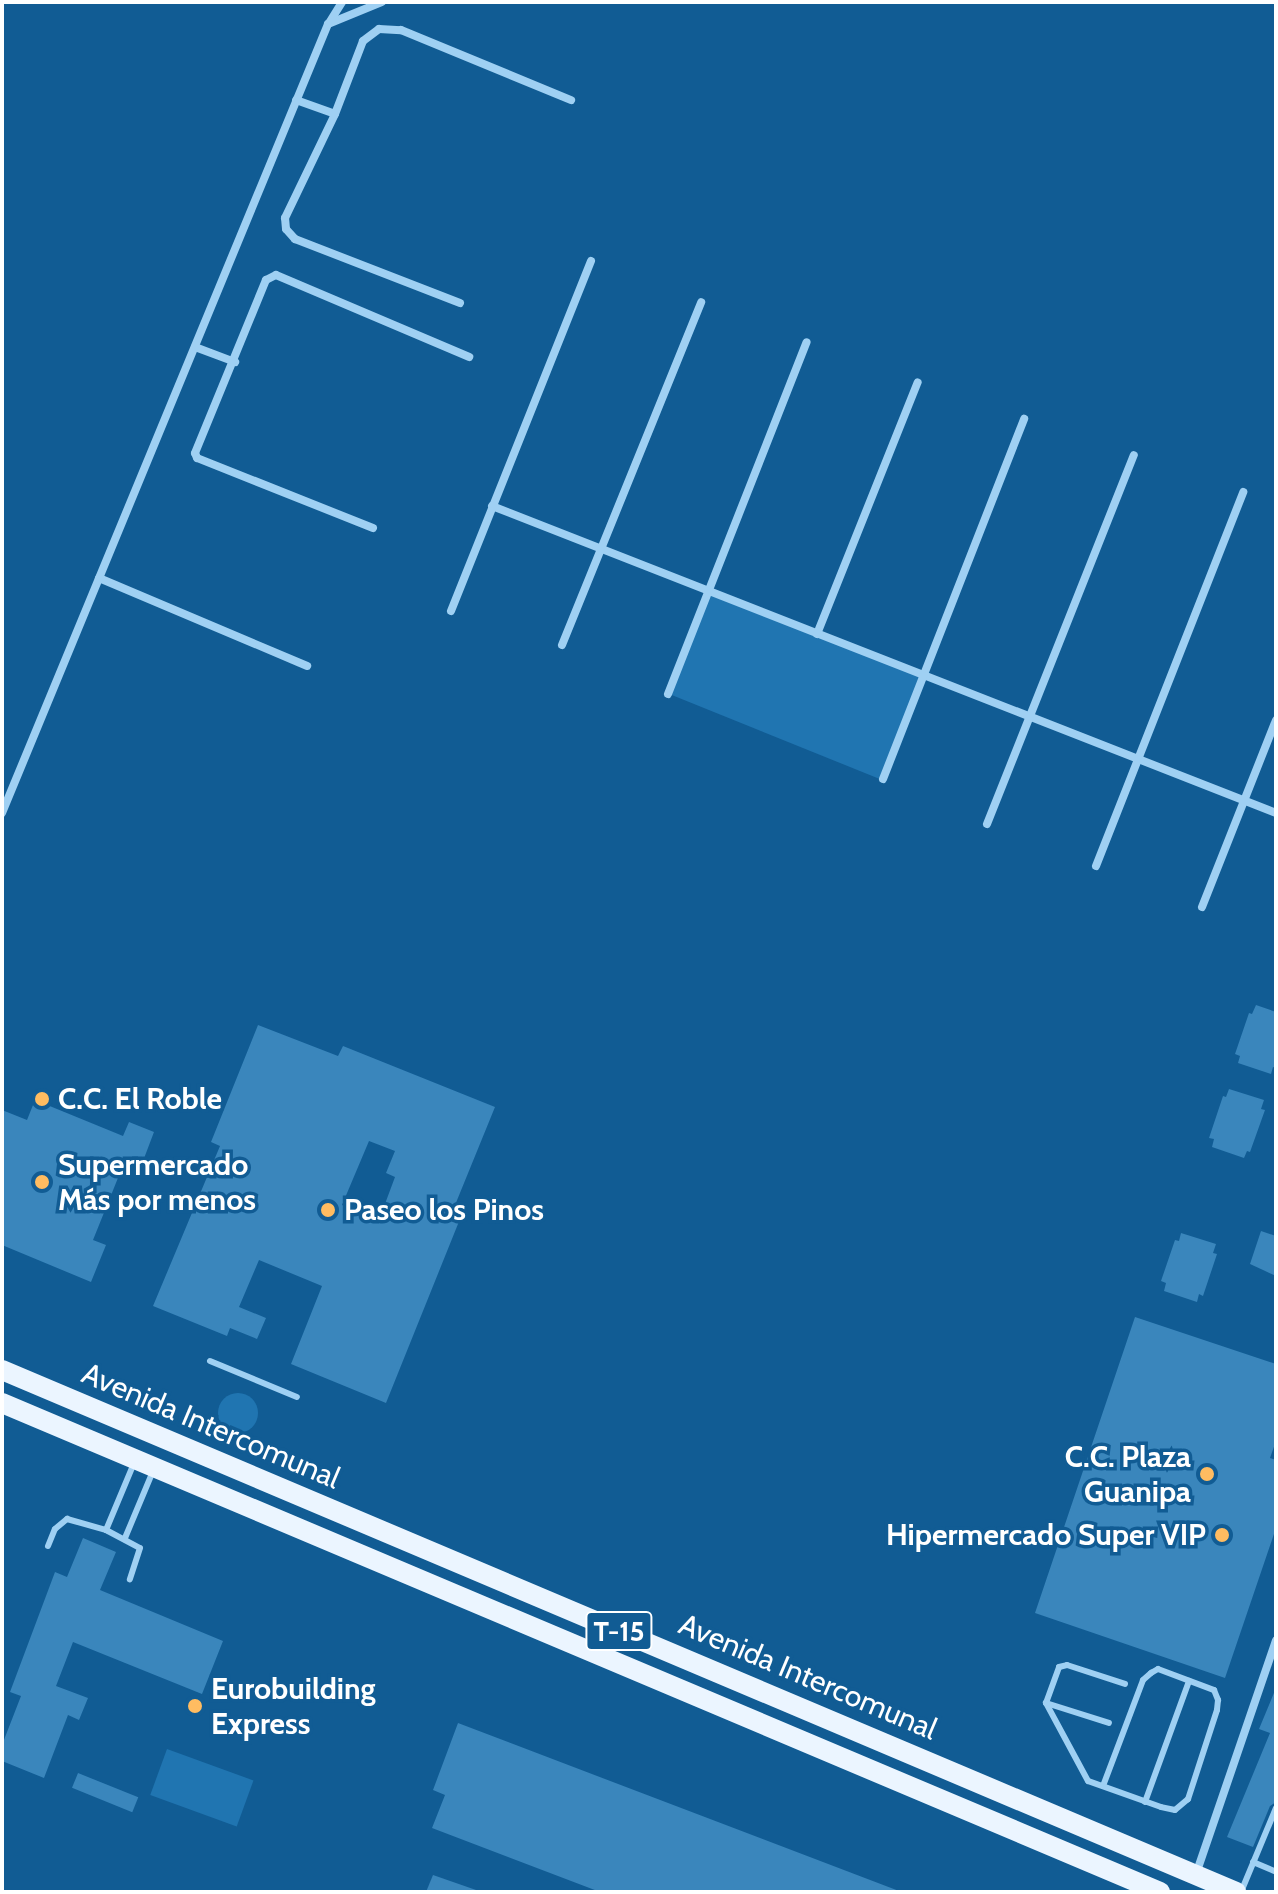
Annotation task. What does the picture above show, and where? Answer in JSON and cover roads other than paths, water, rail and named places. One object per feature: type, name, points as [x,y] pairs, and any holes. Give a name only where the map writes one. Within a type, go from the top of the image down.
[{"type":"main road","name":"Avenida Intercomunal","points":[[2,1370],[1238,1892]]},
{"type":"main road","name":"Avenida Intercomunal","points":[[2,1403],[1160,1892]]},
{"type":"street","points":[[2,813],[296,100],[328,24],[342,2]]},
{"type":"street","points":[[328,24],[382,2]]},
{"type":"street","points":[[460,303],[295,239],[286,229],[285,218],[335,114],[363,41],[379,29],[401,30],[571,100]]},
{"type":"street","points":[[296,100],[335,114]]},
{"type":"street","points":[[451,611],[591,261]]},
{"type":"street","points":[[373,528],[197,458],[195,453],[235,362],[266,280],[276,275],[469,357]]},
{"type":"street","points":[[562,645],[701,302]]},
{"type":"street","points":[[668,694],[807,342]]},
{"type":"street","points":[[195,347],[235,362]]},
{"type":"street","points":[[817,634],[918,382]]},
{"type":"street","points":[[883,779],[1024,419]]},
{"type":"street","points":[[987,824],[1134,455]]},
{"type":"street","points":[[1096,866],[1243,492]]},
{"type":"street","points":[[492,506],[1276,813]]},
{"type":"street","points":[[99,578],[307,666]]},
{"type":"street","points":[[1202,907],[1276,720]]},
{"type":"street","points":[[1196,1875],[1276,1640]]},
{"type":"lane","points":[[210,1361],[297,1397]]},
{"type":"lane","points":[[106,1530],[145,1463]]},
{"type":"lane","points":[[125,1538],[145,1463]]},
{"type":"lane","points":[[48,1546],[55,1529],[67,1519],[106,1530],[140,1548],[130,1579]]},
{"type":"lane","points":[[1103,1786],[1143,1680],[1158,1669],[1214,1690],[1218,1700],[1188,1799],[1175,1810],[1145,1802],[1088,1781],[1046,1703],[1059,1667],[1067,1665],[1125,1684]]},
{"type":"lane","points":[[1145,1802],[1189,1681]]},
{"type":"lane","points":[[1046,1703],[1109,1723]]},
{"type":"lane","points":[[1238,1892],[1276,1808]]},
{"type":"lane","points":[[1253,1862],[1276,1872]]},
{"type":"place","name":"C.C. El Roble","points":[[42,1099]]},
{"type":"place","name":"Supermercado Más por menos","points":[[42,1182]]},
{"type":"place","name":"Paseo los Pinos","points":[[328,1210]]},
{"type":"place","name":"C.C. Plaza Guanipa","points":[[1207,1474]]},
{"type":"place","name":"Hipermercado Super VIP","points":[[1222,1535]]},
{"type":"place","name":"Eurobuilding Express","points":[[195,1706]]}]
